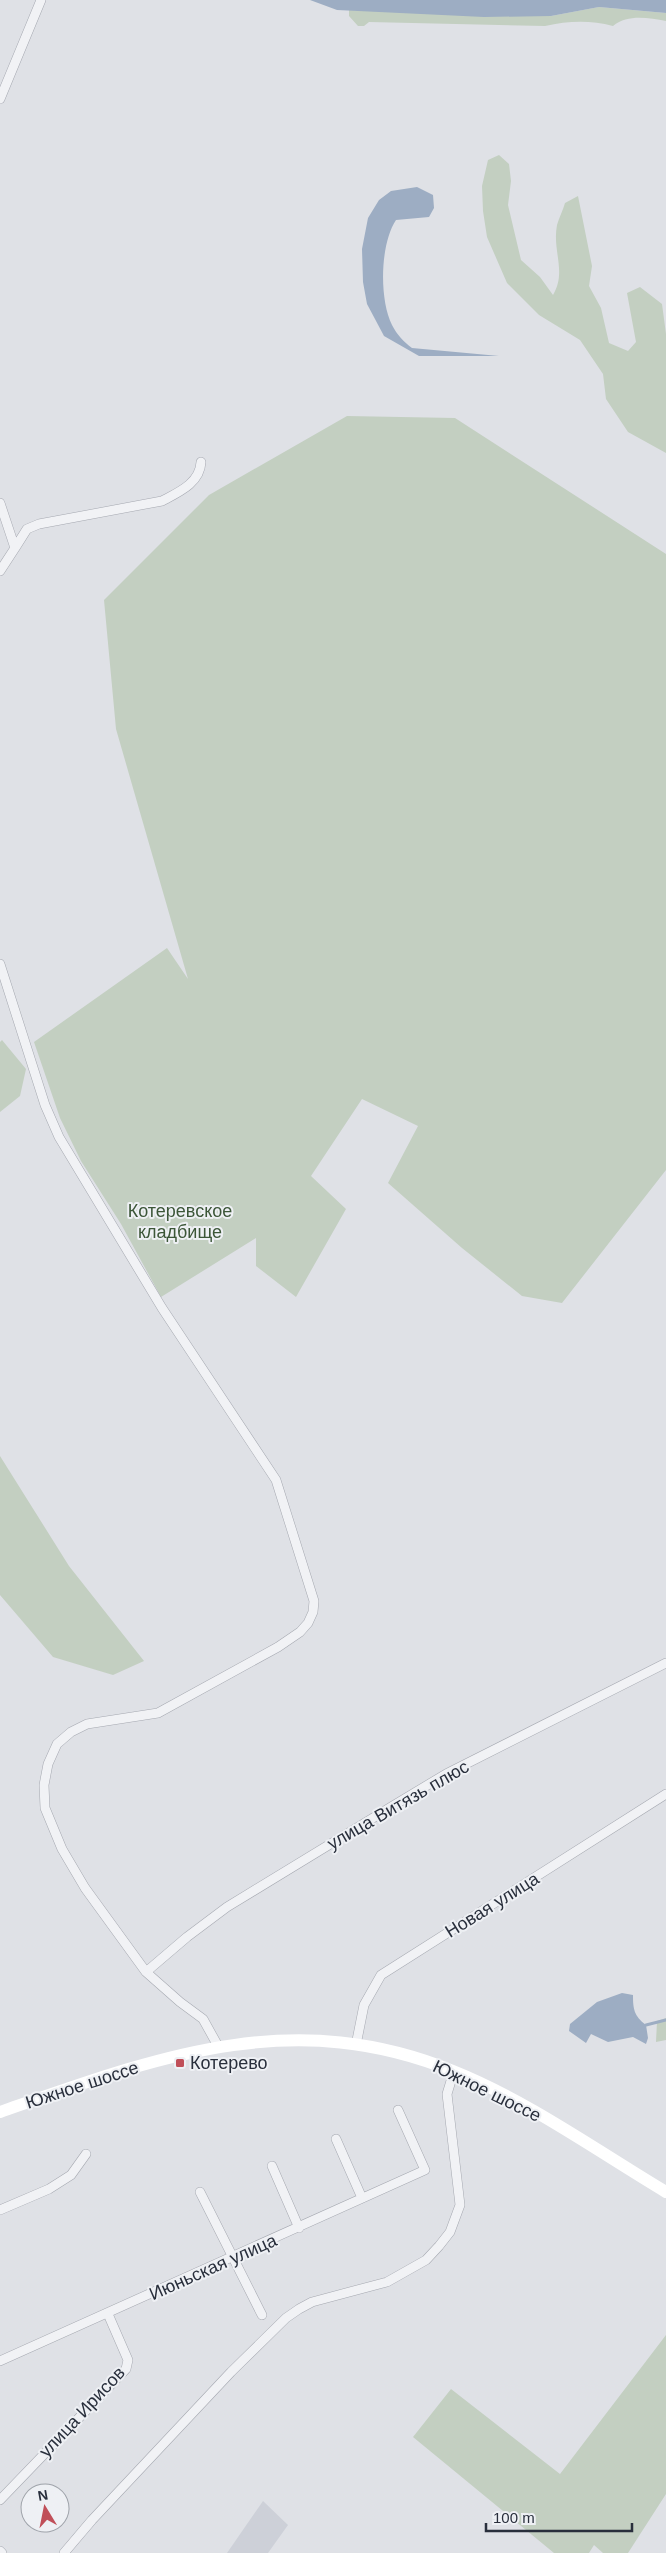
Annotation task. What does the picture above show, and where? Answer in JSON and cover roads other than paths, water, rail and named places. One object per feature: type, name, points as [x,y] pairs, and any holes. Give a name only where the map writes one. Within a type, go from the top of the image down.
[{"type":"main road","name":"Южное шоссе","points":[[0,2112],[126,2069],[218,2046],[289,2040],[356,2044],[408,2055],[454,2071],[535,2113],[666,2192]]},
{"type":"street","points":[[0,99],[41,0]]},
{"type":"street","points":[[0,571],[27,529],[39,524],[162,501],[180,492],[195,478],[200,470],[200,462]]},
{"type":"street","points":[[0,503],[15,548]]},
{"type":"street","points":[[0,964],[45,1105],[59,1137],[162,1308],[276,1480],[314,1601],[313,1612],[308,1623],[300,1632],[278,1647],[158,1713],[87,1724],[71,1732],[57,1744],[48,1764],[44,1785],[46,1808],[62,1849],[85,1888],[146,1972],[180,2002],[203,2018],[218,2046]]},
{"type":"street","name":"улица Витязь плюс","points":[[146,1972],[187,1937],[228,1907],[446,1774],[666,1663]]},
{"type":"street","name":"Новая улица","points":[[356,2044],[364,2005],[381,1975],[666,1794]]},
{"type":"street","points":[[64,2553],[92,2520],[231,2372],[286,2318],[312,2302],[386,2282],[426,2260],[439,2246],[450,2232],[460,2205],[447,2094],[454,2071]]},
{"type":"street","name":"Июньская улица","points":[[0,2361],[233,2258],[425,2170],[398,2110]]},
{"type":"street","points":[[336,2139],[362,2198]]},
{"type":"street","points":[[0,2210],[49,2189],[71,2175],[86,2154]]},
{"type":"street","points":[[272,2166],[299,2228]]},
{"type":"street","points":[[200,2192],[262,2316]]},
{"type":"street","name":"улица Ирисов","points":[[0,2500],[126,2369],[128,2360],[108,2314]]},
{"type":"water","points":[[310,0],[666,0],[666,13],[599,7],[551,16],[484,17],[337,10]]},
{"type":"water","points":[[417,187],[433,195],[434,208],[429,217],[396,220],[391,230],[384,257],[383,287],[392,325],[401,338],[412,348],[499,356],[419,356],[384,336],[367,304],[363,282],[362,249],[368,218],[379,200],[391,191]]},
{"type":"water","points":[[622,1993],[633,1995],[635,2012],[646,2025],[648,2038],[646,2044],[633,2037],[608,2042],[591,2034],[586,2043],[569,2031],[570,2024],[597,2002]]},
{"type":"waterway","points":[[646,2025],[666,2020]]},
{"type":"place","name":"Котерево","points":[[180,2063]]},
{"type":"park label","name":"Котеревское кладбище","points":[[180,1221]]}]
